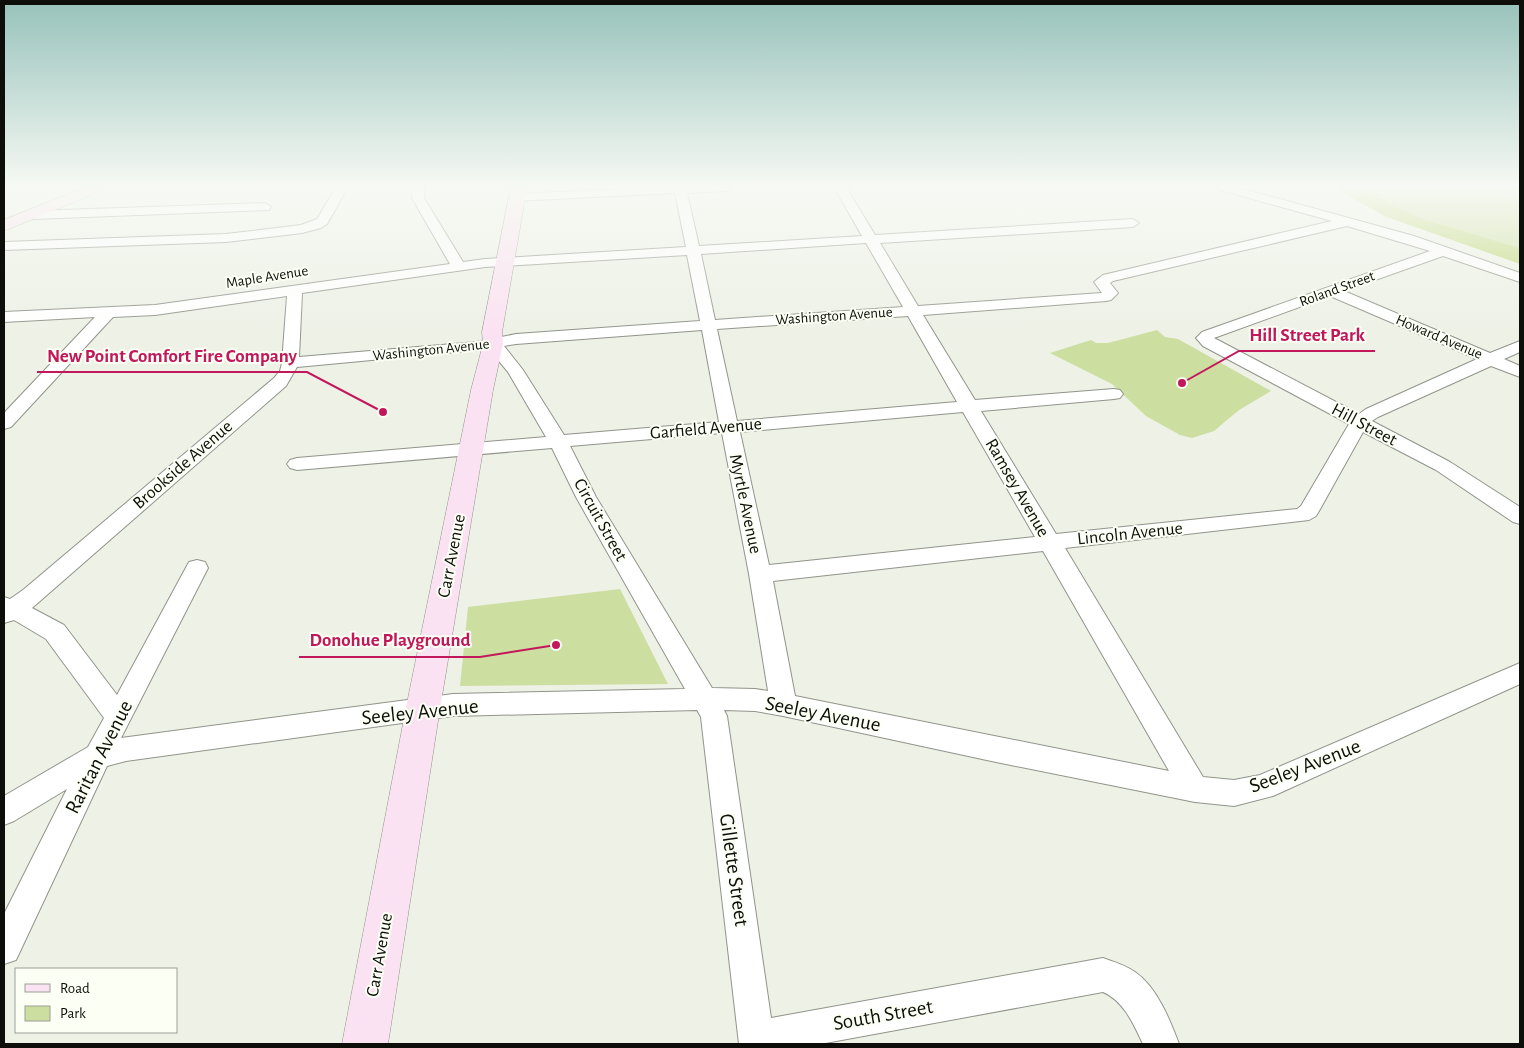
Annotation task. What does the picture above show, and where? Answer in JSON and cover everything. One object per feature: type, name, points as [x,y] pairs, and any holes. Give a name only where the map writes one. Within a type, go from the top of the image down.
[{"type":"street","points":[[4,246],[244,236]]},
{"type":"street","points":[[440,236],[458,266]]},
{"type":"street","name":"Carr Avenue","points":[[365,1044],[423,708],[493,344],[492,332],[510,236]]},
{"type":"street","name":"Myrtle Avenue","points":[[690,236],[760,574],[783,705]]},
{"type":"street","name":"Ramsey Avenue","points":[[869,236],[1195,789]]},
{"type":"street","name":"Maple Avenue","points":[[4,317],[155,310],[458,266],[934,236]]},
{"type":"street","name":"Washington Avenue","points":[[290,363],[477,348],[516,339],[1106,297],[1111,293],[1102,282],[1108,278],[1287,236]]},
{"type":"street","points":[[1393,236],[1520,278]]},
{"type":"street","name":"Roland Street","points":[[1204,338],[1443,251]]},
{"type":"street","name":"Brookside Avenue","points":[[6,610],[280,382],[288,371],[290,363],[295,290]]},
{"type":"street","name":"Howard Avenue","points":[[1330,291],[1520,372]]},
{"type":"street","points":[[4,423],[108,313]]},
{"type":"street","name":"Hill Street","points":[[1204,338],[1209,343],[1443,466],[1520,516]]},
{"type":"street","name":"Circuit Street","points":[[493,344],[514,370],[558,441],[586,497],[702,699]]},
{"type":"street","points":[[1359,423],[1372,413],[1520,346]]},
{"type":"street","name":"Garfield Avenue","points":[[297,464],[1114,394]]},
{"type":"street","name":"Lincoln Avenue","points":[[760,574],[1302,515],[1309,510],[1359,423]]},
{"type":"street","name":"Raritan Avenue","points":[[4,948],[118,716],[197,568]]},
{"type":"street","points":[[6,610],[55,632],[63,640],[118,716]]},
{"type":"street","name":"Seeley Avenue","points":[[4,811],[98,756],[126,749],[453,705],[702,699],[755,700],[1195,789],[1234,793],[1263,787],[1520,673]]},
{"type":"street","name":"Gillette Street","points":[[702,699],[714,716],[757,1041]]},
{"type":"street","name":"South Street","points":[[757,1041],[1103,975],[1116,978],[1130,988],[1145,1011],[1161,1044]]},
{"type":"green space","points":[[1480,236],[1520,236],[1520,248]]},
{"type":"green space","points":[[1157,330],[1165,337],[1178,339],[1271,391],[1239,410],[1214,431],[1192,438],[1180,435],[1146,416],[1112,384],[1050,353],[1091,340],[1096,343],[1108,343]]},
{"type":"green space","points":[[620,589],[668,684],[460,686],[468,607]]},
{"type":"shaded area","points":[[1440,236],[1480,236],[1520,248],[1520,264]]},
{"type":"place","name":"Hill Street Park","points":[[1182,383]]},
{"type":"place","name":"New Point Comfort Fire Company","points":[[383,412]]},
{"type":"place","name":"Donohue Playground","points":[[556,645]]}]
